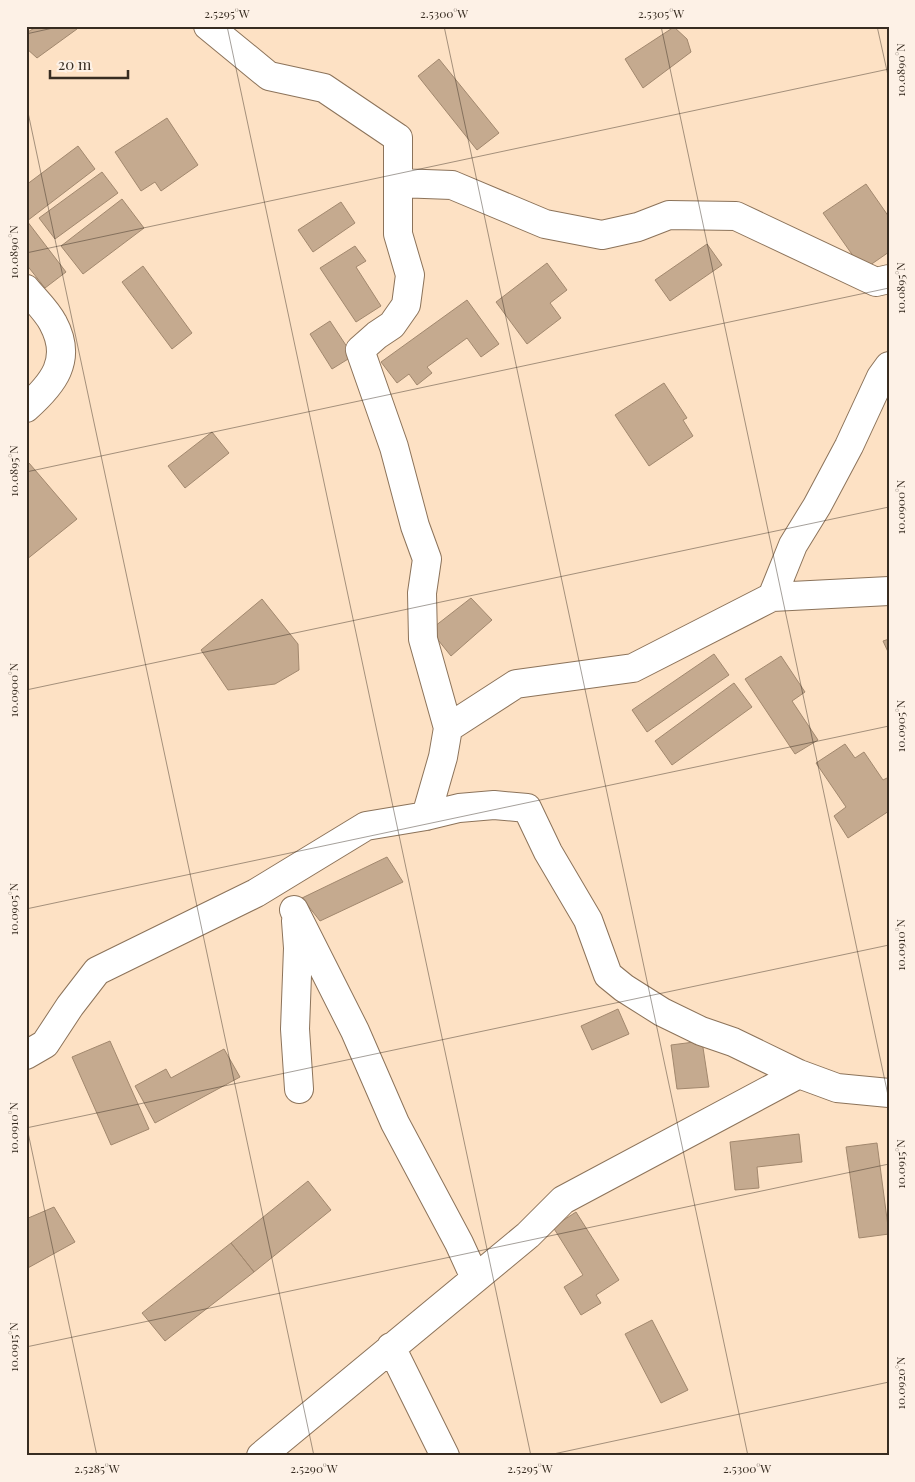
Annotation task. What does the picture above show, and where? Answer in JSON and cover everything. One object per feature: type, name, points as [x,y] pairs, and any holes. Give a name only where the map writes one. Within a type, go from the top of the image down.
[{"type":"street","points":[[208,26],[269,76],[324,88],[398,138]]},
{"type":"street","points":[[398,138],[398,183],[452,186],[545,224],[602,235],[638,227],[669,216],[736,216],[876,282],[889,279]]},
{"type":"street","points":[[398,138],[398,234],[410,275],[406,305],[392,325],[360,350],[394,447],[415,526],[427,559],[422,593],[423,639],[448,728],[443,757],[426,816]]},
{"type":"street","points":[[26,289],[53,322],[61,342],[59,371],[42,394],[26,408]]},
{"type":"street","points":[[772,596],[793,545],[850,446],[881,377],[889,366]]},
{"type":"street","points":[[448,728],[516,684],[633,668],[772,596],[889,591]]},
{"type":"street","points":[[26,1054],[45,1044],[70,1006],[97,971],[256,893],[366,826],[426,816],[459,808],[494,805],[527,808],[548,852],[588,920],[608,974],[624,988],[662,1012],[701,1032],[733,1042],[799,1074],[837,1088],[889,1093]]},
{"type":"street","points":[[288,874],[298,948],[295,1029],[299,1089]]},
{"type":"street","points":[[294,910],[355,1032],[395,1123],[459,1243],[475,1278]]},
{"type":"street","points":[[261,1456],[528,1235],[562,1200],[799,1074]]},
{"type":"street","points":[[391,1347],[445,1456]]},
{"type":"building","points":[[38,26],[76,26],[77,29],[37,58],[26,48],[26,33]]},
{"type":"building","points":[[674,27],[687,39],[691,52],[643,88],[625,59]]},
{"type":"building","points":[[439,59],[499,133],[477,150],[418,76]]},
{"type":"building","points":[[167,118],[198,165],[161,191],[155,182],[141,191],[115,152]]},
{"type":"building","points":[[78,146],[95,169],[27,221],[66,272],[45,288],[26,264],[26,185]]},
{"type":"building","points":[[102,172],[118,193],[55,239],[39,218]]},
{"type":"building","points":[[866,184],[889,217],[889,252],[863,270],[823,213]]},
{"type":"building","points":[[122,199],[144,228],[83,274],[61,246]]},
{"type":"building","points":[[341,202],[355,223],[313,252],[298,230]]},
{"type":"building","points":[[707,244],[722,265],[670,301],[655,280]]},
{"type":"building","points":[[355,246],[366,261],[356,267],[381,306],[356,322],[320,268]]},
{"type":"building","points":[[547,263],[567,290],[550,303],[561,318],[527,344],[496,302]]},
{"type":"building","points":[[143,266],[192,333],[172,349],[122,282]]},
{"type":"building","points":[[467,300],[499,344],[481,357],[467,338],[427,367],[432,373],[417,385],[409,374],[397,383],[381,362]]},
{"type":"building","points":[[330,321],[353,356],[332,369],[310,334]]},
{"type":"building","points":[[664,383],[687,418],[683,420],[693,436],[649,466],[615,415]]},
{"type":"building","points":[[212,432],[229,453],[185,488],[168,466]]},
{"type":"building","points":[[29,463],[77,519],[26,560],[26,465]]},
{"type":"building","points":[[471,598],[492,620],[451,656],[430,630]]},
{"type":"building","points":[[262,599],[298,644],[299,670],[275,684],[228,690],[201,650]]},
{"type":"building","points":[[889,639],[889,654],[883,641]]},
{"type":"building","points":[[714,654],[729,675],[647,732],[632,710]]},
{"type":"building","points":[[781,656],[805,692],[792,701],[818,740],[795,754],[745,679]]},
{"type":"building","points":[[734,683],[752,707],[672,765],[655,741]]},
{"type":"building","points":[[845,744],[855,758],[864,752],[883,780],[889,777],[889,811],[848,838],[834,816],[846,807],[816,763]]},
{"type":"building","points":[[387,857],[403,882],[320,921],[302,898]]},
{"type":"building","points":[[618,1009],[629,1034],[592,1050],[581,1026]]},
{"type":"building","points":[[110,1041],[149,1129],[111,1145],[72,1057]]},
{"type":"building","points":[[702,1041],[709,1087],[677,1089],[671,1045]]},
{"type":"building","points":[[224,1049],[240,1077],[155,1123],[135,1086],[166,1069],[171,1078]]},
{"type":"building","points":[[799,1134],[802,1162],[757,1167],[759,1188],[735,1190],[730,1142]]},
{"type":"building","points":[[877,1143],[889,1234],[859,1238],[846,1147]]},
{"type":"building","points":[[308,1181],[331,1210],[254,1272],[231,1243]]},
{"type":"building","points":[[54,1207],[75,1242],[26,1269],[26,1219]]},
{"type":"building","points":[[576,1212],[619,1280],[596,1295],[601,1303],[581,1315],[564,1287],[583,1275],[553,1227]]},
{"type":"building","points":[[231,1243],[254,1272],[165,1341],[142,1313]]},
{"type":"building","points":[[652,1320],[688,1390],[661,1403],[625,1334]]}]
